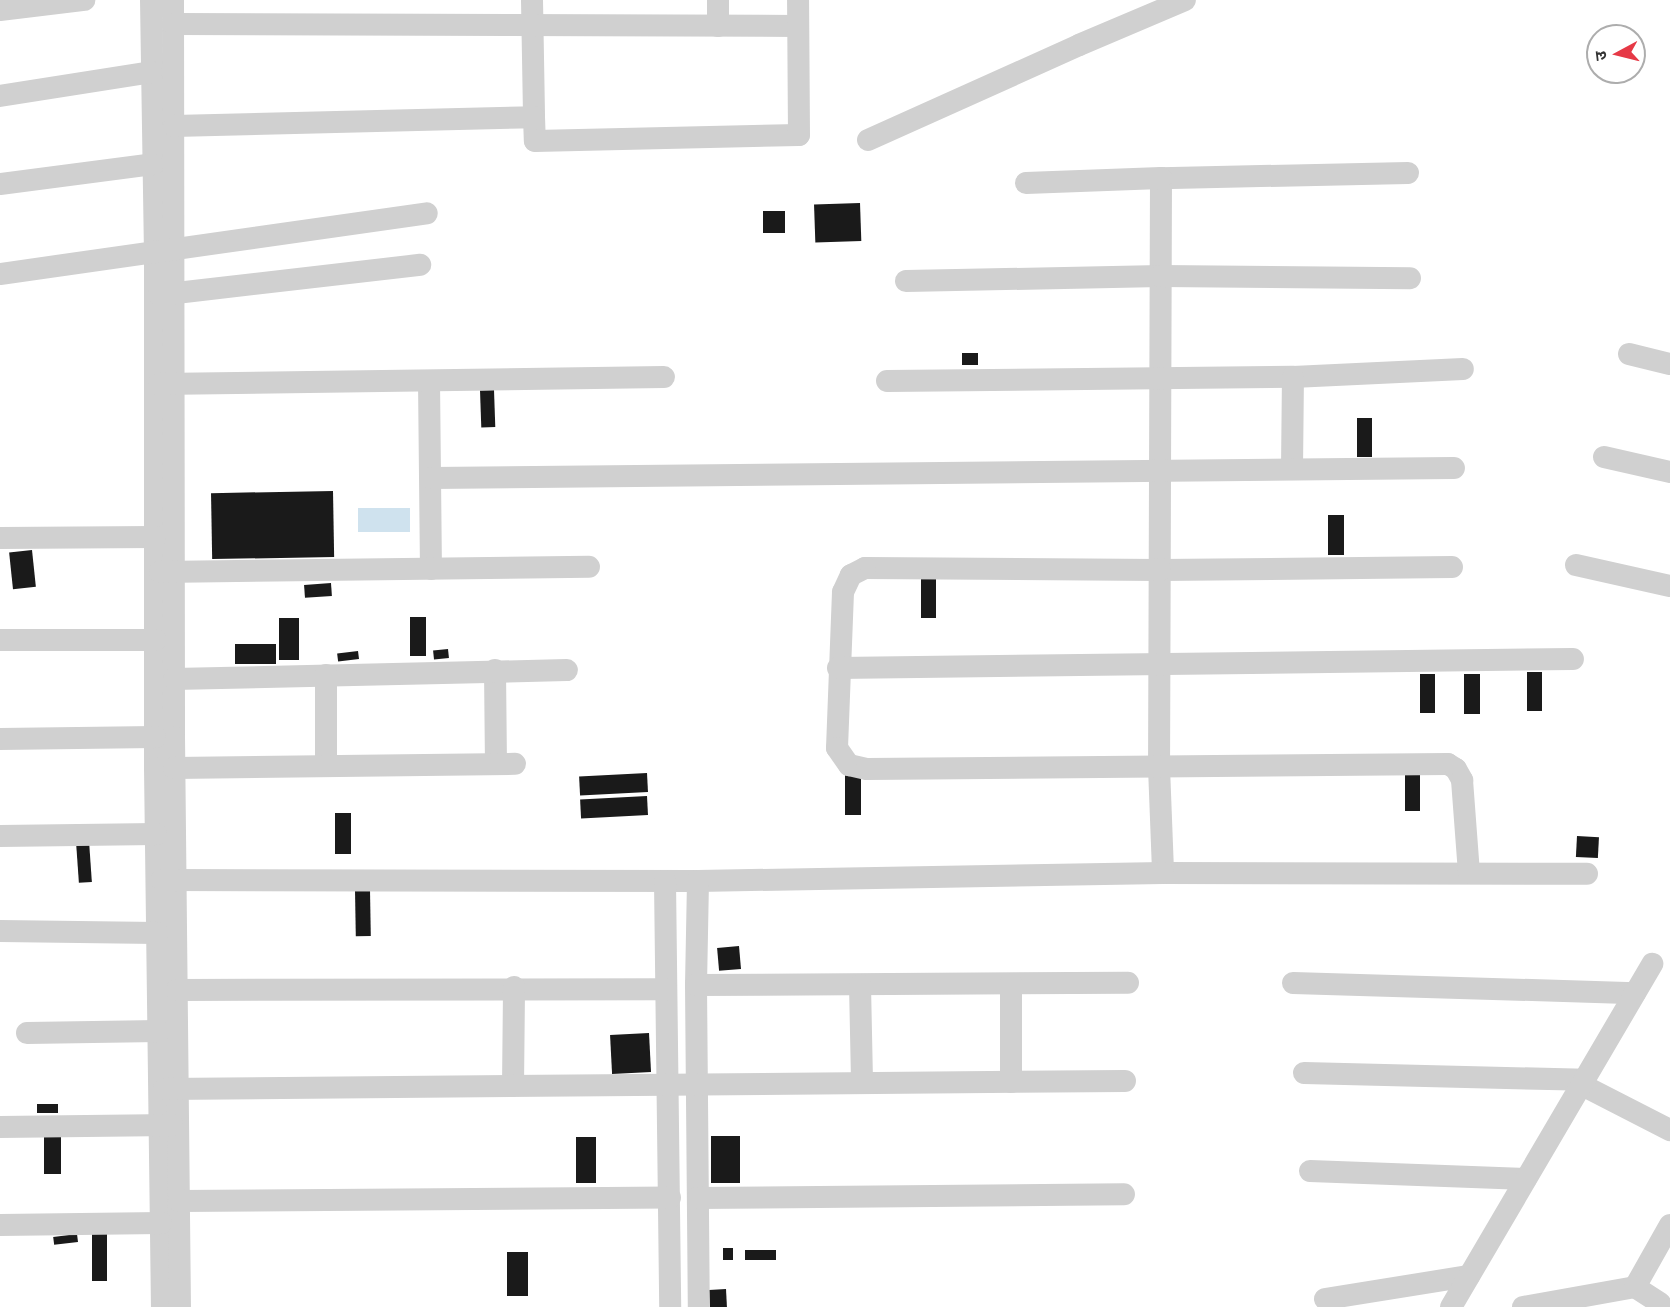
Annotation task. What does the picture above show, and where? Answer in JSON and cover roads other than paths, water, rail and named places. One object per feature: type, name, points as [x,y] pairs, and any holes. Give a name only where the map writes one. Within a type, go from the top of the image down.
[{"type":"street","points":[[10,0],[38,6]]},
{"type":"street","points":[[0,10],[84,0]]},
{"type":"street","points":[[151,0],[153,165],[164,250]]},
{"type":"street","points":[[169,1089],[159,1031],[157,933],[166,880],[174,768],[174,679],[165,572],[164,384],[164,250],[174,126],[173,0]]},
{"type":"street","points":[[532,0],[535,141],[798,135],[798,0]]},
{"type":"street","points":[[718,0],[718,26]]},
{"type":"street","points":[[868,140],[1185,0]]},
{"type":"street","points":[[173,24],[533,27],[798,26]]},
{"type":"street","points":[[0,96],[151,72]]},
{"type":"street","points":[[174,126],[534,117]]},
{"type":"street","points":[[0,184],[153,165]]},
{"type":"street","points":[[1026,183],[1408,172]]},
{"type":"street","points":[[1161,178],[1159,767],[1163,873]]},
{"type":"street","points":[[0,274],[427,213]]},
{"type":"street","points":[[165,295],[420,265]]},
{"type":"street","points":[[906,281],[1161,276],[1410,278]]},
{"type":"street","points":[[1629,354],[1670,364]]},
{"type":"street","points":[[887,381],[1293,377],[1463,369]]},
{"type":"street","points":[[164,384],[664,377]]},
{"type":"street","points":[[1292,469],[1293,377]]},
{"type":"street","points":[[429,381],[432,478],[431,569]]},
{"type":"street","points":[[162,1307],[161,1223],[177,990],[166,880],[156,834],[155,640],[165,572],[155,537],[164,384]]},
{"type":"street","points":[[1604,457],[1670,472]]},
{"type":"street","points":[[432,478],[1454,468]]},
{"type":"street","points":[[0,538],[155,537]]},
{"type":"street","points":[[1576,565],[1670,586]]},
{"type":"street","points":[[165,572],[589,567]]},
{"type":"street","points":[[1452,567],[1160,570],[865,568],[851,575],[843,592],[838,668],[837,748],[849,765],[867,769],[1448,764],[1456,769],[1462,780],[1469,873]]},
{"type":"street","points":[[0,640],[155,640]]},
{"type":"street","points":[[838,668],[1573,659]]},
{"type":"street","points":[[174,768],[505,764],[495,670]]},
{"type":"street","points":[[174,679],[567,670]]},
{"type":"street","points":[[326,675],[326,766]]},
{"type":"street","points":[[0,739],[155,737]]},
{"type":"street","points":[[0,836],[156,834]]},
{"type":"street","points":[[166,880],[698,881],[1163,873],[1587,874]]},
{"type":"street","points":[[665,881],[670,1084],[670,1307]]},
{"type":"street","points":[[698,881],[696,985],[699,1086],[699,1307]]},
{"type":"street","points":[[0,931],[157,933]]},
{"type":"street","points":[[1450,1307],[1652,964]]},
{"type":"street","points":[[696,985],[1128,983]]},
{"type":"street","points":[[1293,983],[1635,993]]},
{"type":"street","points":[[1011,984],[1011,1082]]},
{"type":"street","points":[[860,985],[862,1083]]},
{"type":"street","points":[[177,990],[514,987],[666,989]]},
{"type":"street","points":[[513,1086],[514,987]]},
{"type":"street","points":[[27,1033],[159,1031]]},
{"type":"street","points":[[1304,1073],[1584,1082],[1670,1130]]},
{"type":"street","points":[[169,1089],[1125,1081]]},
{"type":"street","points":[[0,1127],[169,1125]]},
{"type":"street","points":[[169,1125],[179,1201],[180,1307]]},
{"type":"street","points":[[1310,1172],[1526,1179]]},
{"type":"street","points":[[698,1198],[1124,1194]]},
{"type":"street","points":[[179,1201],[670,1198]]},
{"type":"street","points":[[0,1225],[161,1223]]},
{"type":"street","points":[[1635,1287],[1670,1226]]},
{"type":"street","points":[[1325,1299],[1469,1276]]},
{"type":"street","points":[[1523,1307],[1635,1287],[1662,1298]]},
{"type":"water","points":[[358,508],[410,508],[410,532],[358,532]]}]
